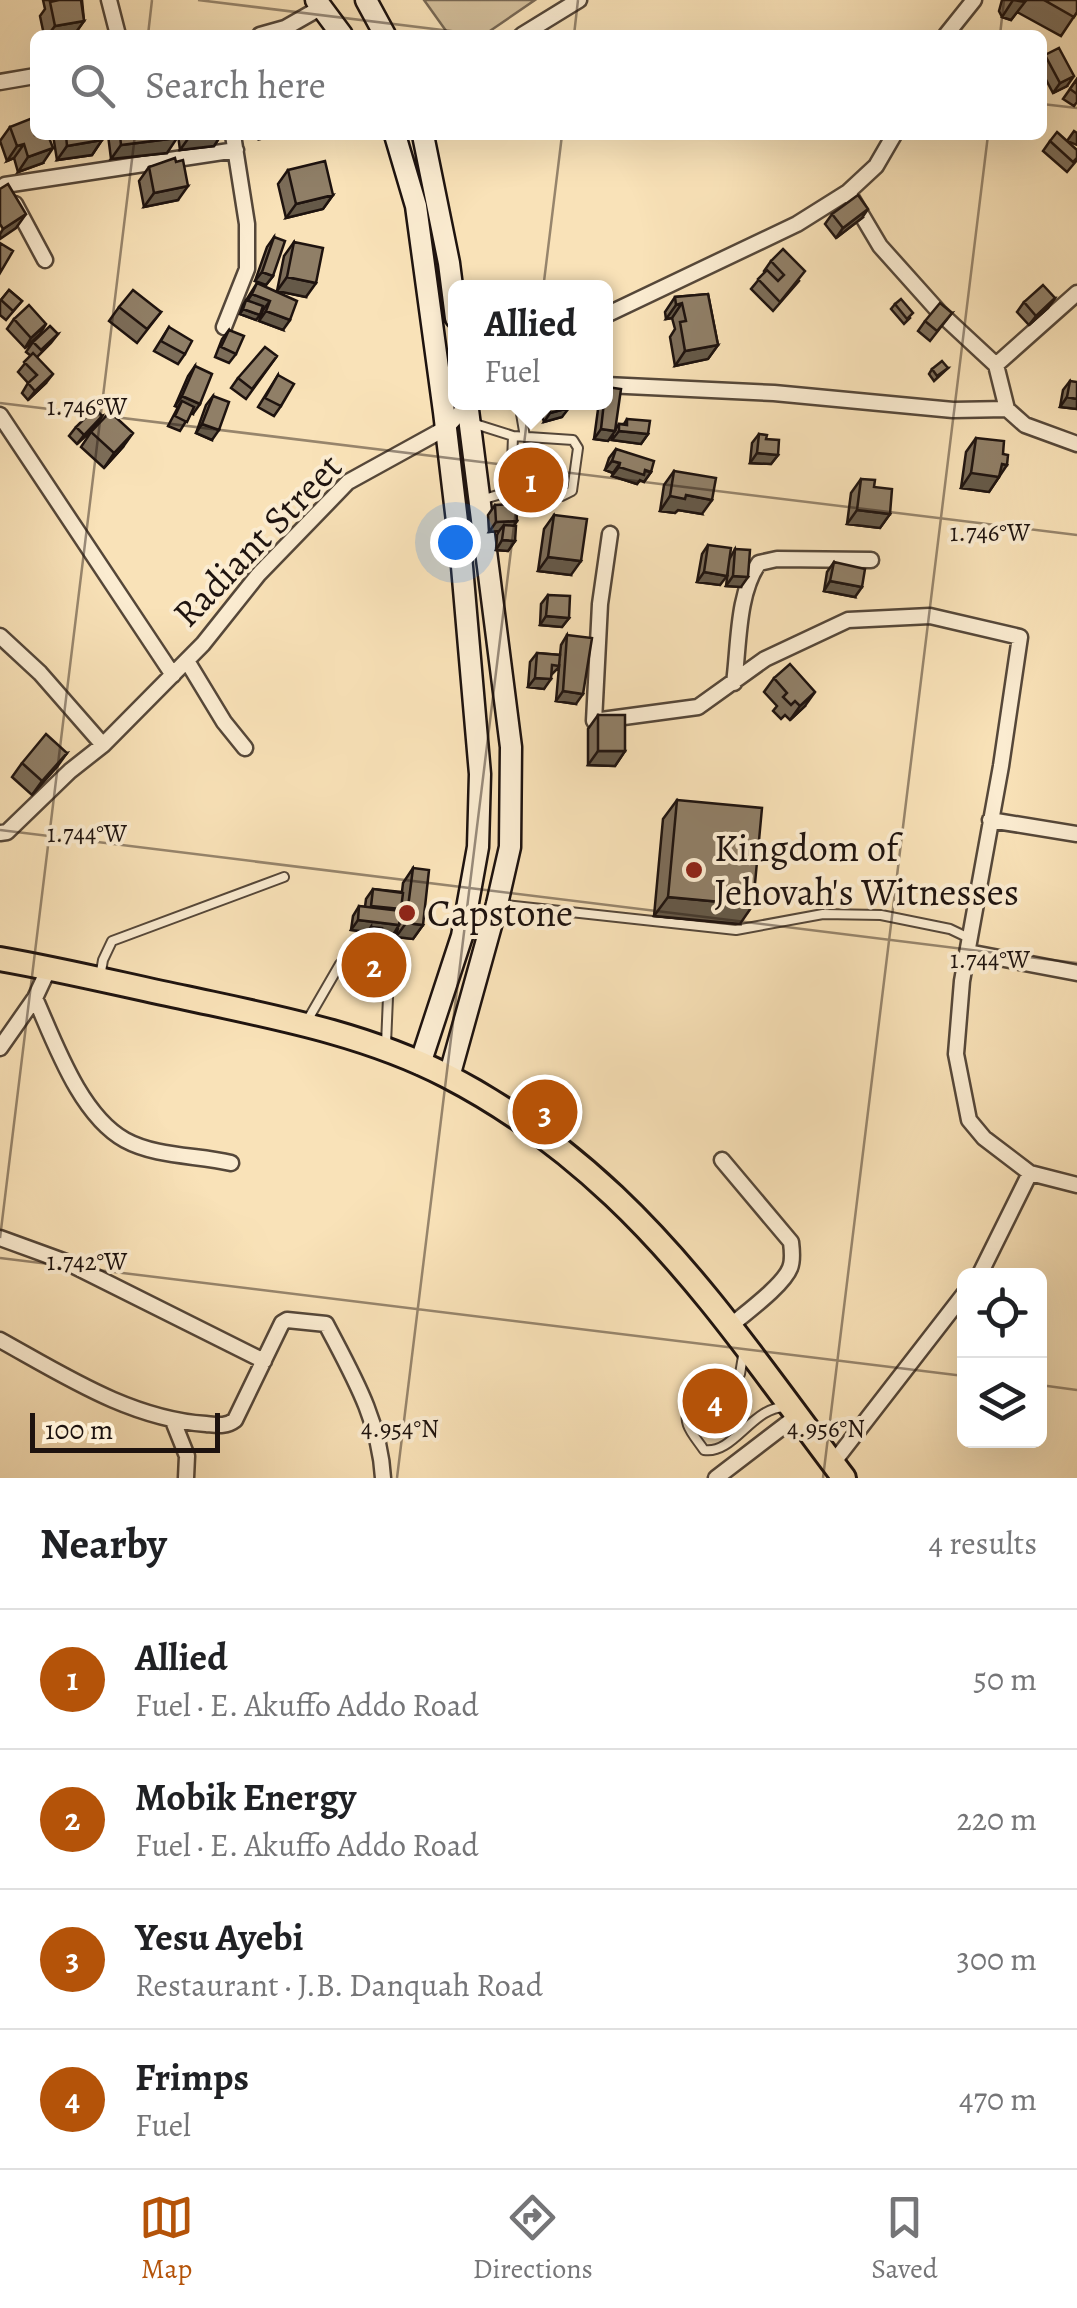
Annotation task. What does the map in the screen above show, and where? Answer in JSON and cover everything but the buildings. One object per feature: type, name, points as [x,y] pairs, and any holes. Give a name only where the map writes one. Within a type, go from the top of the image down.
[{"type":"highway","points":[[0,959],[304,1024],[386,1049],[449,1077],[534,1129],[613,1195],[689,1276],[838,1470]]},
{"type":"main road","points":[[366,0],[382,30]]},
{"type":"main road","points":[[318,4],[338,30]]},
{"type":"main road","points":[[396,140],[416,206],[446,428],[480,774],[478,848],[462,936],[420,1064]]},
{"type":"main road","points":[[425,140],[451,280]]},
{"type":"main road","points":[[449,1077],[510,847],[511,747],[469,410]]},
{"type":"street","points":[[109,0],[117,30]]},
{"type":"street","points":[[530,30],[579,0]]},
{"type":"street","points":[[950,30],[974,0]]},
{"type":"street","points":[[278,30],[318,4]]},
{"type":"street","points":[[0,82],[30,77]]},
{"type":"street","points":[[613,312],[797,224],[848,192],[876,166],[891,140]]},
{"type":"street","points":[[45,260],[2,182],[235,143],[248,224],[247,269],[224,327]]},
{"type":"street","points":[[848,192],[880,246],[940,313],[996,365],[1007,408],[1025,425],[1077,444]]},
{"type":"street","points":[[996,365],[1077,293]]},
{"type":"street","points":[[613,385],[724,390],[953,410],[1007,408]]},
{"type":"street","name":"Radiant Street","points":[[0,833],[7,832],[70,771],[103,746],[187,661],[258,574],[348,482],[446,428],[467,410]]},
{"type":"street","points":[[0,414],[173,675]]},
{"type":"street","points":[[610,534],[600,604],[594,722],[698,706],[765,660],[848,620],[930,616],[1020,637],[956,1054],[969,1120],[984,1138],[1030,1173],[1077,1184]]},
{"type":"street","points":[[734,683],[744,604],[751,573],[758,563],[777,559],[871,560]]},
{"type":"street","points":[[0,636],[40,673],[103,746]]},
{"type":"street","points":[[187,661],[224,722],[245,748]]},
{"type":"street","points":[[990,820],[1077,834]]},
{"type":"street","points":[[970,946],[1077,973]]},
{"type":"street","points":[[0,1048],[36,998],[49,968]]},
{"type":"street","points":[[36,998],[66,1068],[102,1122],[126,1141],[157,1151],[231,1163]]},
{"type":"street","points":[[722,1160],[791,1242],[792,1253],[790,1268],[783,1279],[728,1328]]},
{"type":"street","points":[[983,1268],[1030,1173]]},
{"type":"street","points":[[0,1238],[66,1262],[264,1361]]},
{"type":"street","points":[[838,1470],[957,1304]]},
{"type":"street","points":[[0,1340],[83,1387],[173,1422],[231,1424],[282,1323],[288,1320],[326,1324],[366,1402],[381,1452],[383,1478]]},
{"type":"street","points":[[716,1478],[793,1412]]},
{"type":"street","points":[[173,1422],[187,1456],[186,1478]]},
{"type":"lane","points":[[472,410],[513,436],[576,443],[572,491],[562,496],[511,491],[480,500]]},
{"type":"lane","points":[[520,410],[525,437]]},
{"type":"lane","points":[[511,491],[513,436]]},
{"type":"lane","points":[[100,978],[112,941],[284,877]]},
{"type":"lane","points":[[497,904],[736,930],[822,914],[881,915],[936,925],[970,946]]},
{"type":"lane","points":[[304,1024],[340,964],[389,974],[386,1049]]},
{"type":"lane","points":[[743,1346],[740,1374],[690,1406],[685,1414],[704,1450],[722,1446],[768,1409],[793,1412]]},
{"type":"shaded area","points":[[424,0],[535,0],[491,30],[445,30]]},
{"type":"place","name":"Allied","points":[[531,480]]},
{"type":"place","name":"Kingdom of Jehovah's Witnesses","points":[[694,870]]},
{"type":"place","name":"Capstone","points":[[407,913]]},
{"type":"place","name":"Mobik Energy","points":[[374,965]]},
{"type":"place","name":"Yesu Ayebi","points":[[545,1112]]},
{"type":"place","name":"Frimps","points":[[715,1401]]}]
